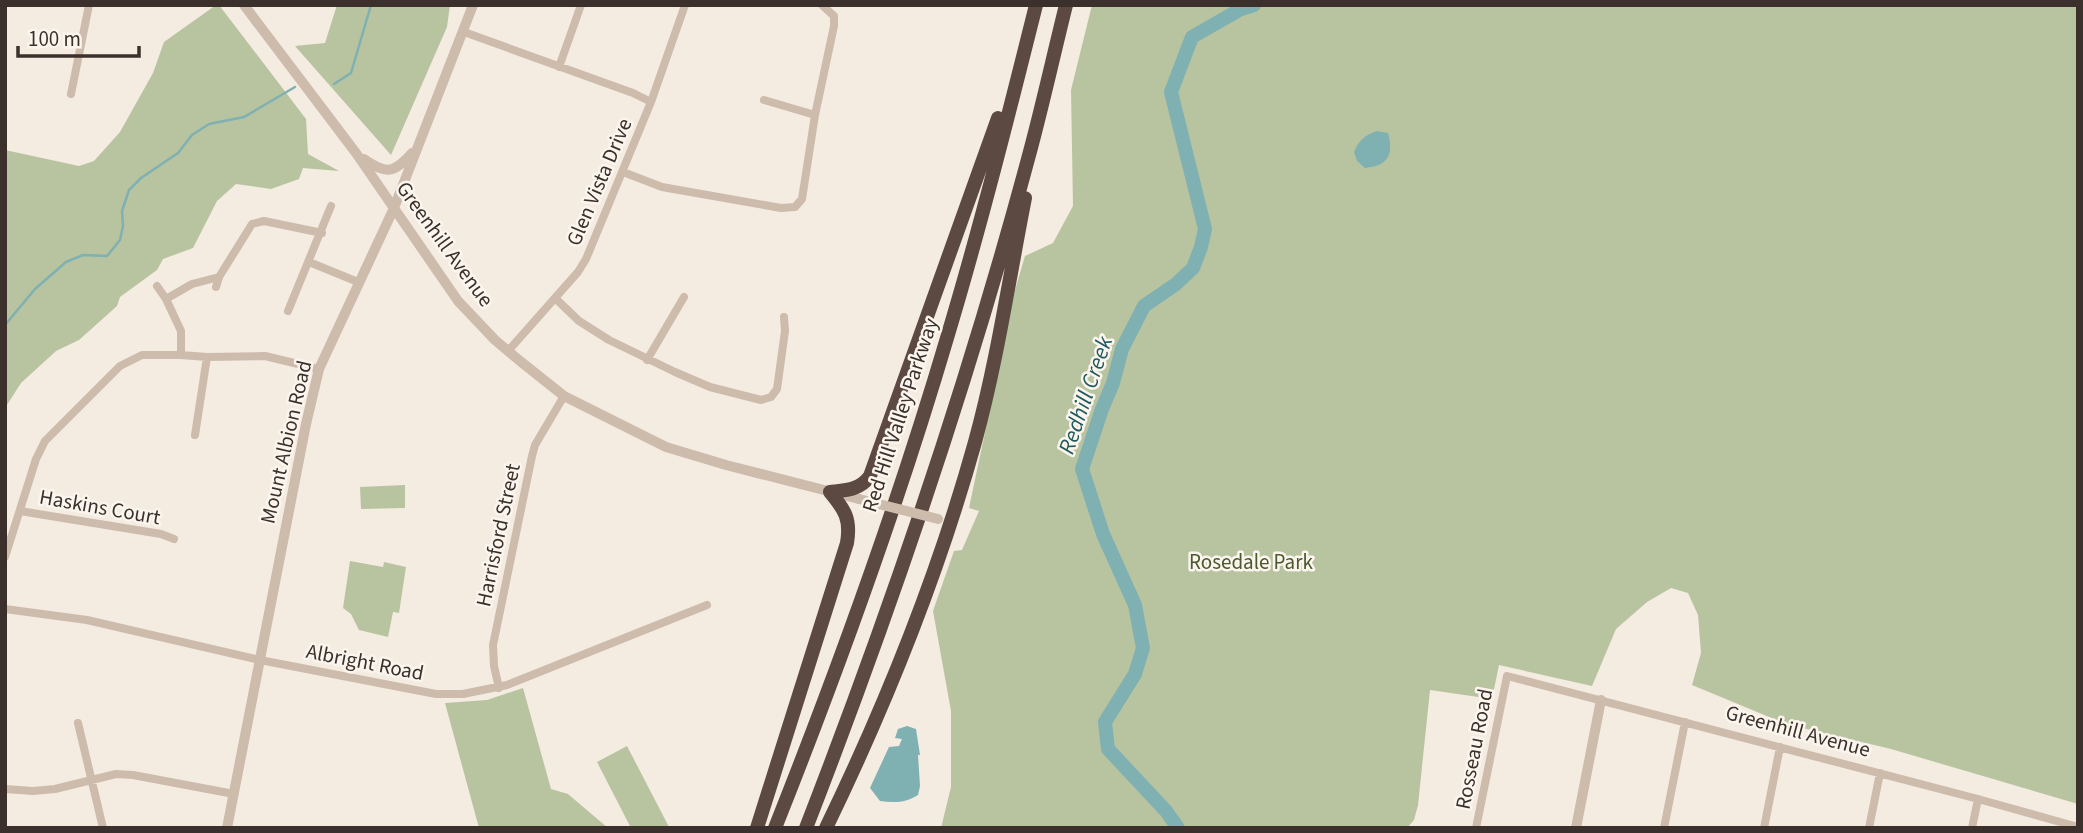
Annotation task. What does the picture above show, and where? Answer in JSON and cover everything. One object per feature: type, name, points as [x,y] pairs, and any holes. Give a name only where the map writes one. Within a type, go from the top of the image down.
[{"type":"highway","name":"Red Hill Valley Parkway","points":[[775,828],[811,739],[914,443],[960,297],[1036,5]]},
{"type":"highway","points":[[806,828],[855,700],[930,485],[1028,159],[1066,5]]},
{"type":"highway","points":[[830,492],[854,489],[864,484],[870,476],[1013,72],[1025,49]]},
{"type":"highway","points":[[826,828],[889,690],[944,520],[975,442],[1025,198],[1028,159]]},
{"type":"highway","points":[[757,828],[847,543],[847,517],[844,508],[830,492]]},
{"type":"street","points":[[71,94],[89,5]]},
{"type":"street","name":"Greenhill Avenue","points":[[244,5],[356,153],[458,301],[495,340],[564,396],[666,447],[726,465],[944,520]]},
{"type":"street","name":"Mount Albion Road","points":[[227,828],[319,369],[394,208],[473,5]]},
{"type":"street","points":[[559,67],[581,5]]},
{"type":"street","name":"Glen Vista Drive","points":[[508,351],[578,272],[586,259],[652,102],[685,5]]},
{"type":"street","points":[[623,172],[663,187],[781,208],[795,207],[802,199],[815,116],[834,26],[834,16],[822,5]]},
{"type":"street","points":[[464,32],[652,102]]},
{"type":"street","points":[[764,100],[815,116]]},
{"type":"street","points":[[356,153],[383,170],[391,170],[402,164],[417,147]]},
{"type":"street","points":[[288,311],[331,206]]},
{"type":"street","points":[[216,287],[219,277],[252,225],[264,221],[322,233]]},
{"type":"street","points":[[309,262],[358,282]]},
{"type":"street","points":[[166,299],[192,284],[219,277]]},
{"type":"street","points":[[157,286],[181,331],[181,355]]},
{"type":"street","points":[[647,360],[684,297]]},
{"type":"street","points":[[555,298],[579,321],[647,360],[710,387],[761,400],[771,397],[776,389],[785,331],[784,317]]},
{"type":"street","points":[[5,557],[36,459],[45,441],[120,366],[142,355],[265,356],[319,369]]},
{"type":"street","points":[[195,435],[207,357]]},
{"type":"street","name":"Harrisford Street","points":[[499,688],[493,645],[525,483],[535,445],[564,396]]},
{"type":"street","name":"Haskins Court","points":[[20,511],[161,534],[174,539]]},
{"type":"street","name":"Albright Road","points":[[5,608],[87,620],[260,660],[436,694],[463,694],[499,688],[708,605]]},
{"type":"street","name":"Greenhill Avenue","points":[[1507,676],[2078,827]]},
{"type":"street","name":"Rosseau Road","points":[[1476,828],[1507,676]]},
{"type":"street","points":[[1576,828],[1601,699]]},
{"type":"street","points":[[1664,828],[1685,722]]},
{"type":"street","points":[[78,723],[103,828]]},
{"type":"street","points":[[1764,828],[1780,747]]},
{"type":"street","points":[[1869,828],[1880,773]]},
{"type":"street","points":[[5,789],[55,789],[116,774],[234,794]]},
{"type":"street","points":[[1972,828],[1978,799]]},
{"type":"green space","points":[[219,5],[306,119],[308,154],[339,171],[303,168],[299,179],[271,189],[236,184],[217,201],[193,248],[163,259],[157,270],[120,297],[117,306],[79,340],[56,351],[21,383],[5,408],[5,150],[79,166],[94,161],[120,132],[153,73],[164,42]]},
{"type":"green space","points":[[337,5],[450,5],[447,27],[391,155],[295,46],[325,43]]},
{"type":"green space","name":"Rosedale Park","points":[[1092,5],[2078,5],[2078,804],[1891,749],[1786,724],[1692,685],[1701,653],[1698,615],[1688,593],[1671,588],[1647,602],[1616,629],[1592,686],[1499,665],[1492,699],[1430,690],[1418,805],[1414,820],[1407,828],[941,828],[951,787],[951,711],[933,611],[954,551],[962,550],[979,511],[969,508],[1015,290],[1025,256],[1053,243],[1073,206],[1071,90]]},
{"type":"green space","points":[[405,485],[405,508],[361,509],[360,487]]},
{"type":"green space","points":[[350,561],[383,567],[384,562],[406,567],[399,613],[393,612],[388,637],[359,630],[351,614],[343,608]]},
{"type":"green space","points":[[523,688],[551,789],[568,794],[608,828],[479,828],[445,703],[487,700]]},
{"type":"green space","points":[[627,746],[668,828],[631,828],[597,762]]},
{"type":"water","points":[[1377,131],[1388,133],[1389,153],[1384,162],[1365,168],[1357,161],[1354,152],[1363,139]]},
{"type":"water","points":[[907,726],[916,729],[920,755],[918,795],[900,802],[880,801],[870,788],[889,747],[899,746],[902,739],[895,738],[898,729]]},
{"type":"waterway","points":[[334,84],[351,73],[371,5]]},
{"type":"waterway","name":"Redhill Creek","points":[[1178,828],[1166,811],[1108,749],[1105,722],[1135,674],[1143,648],[1135,605],[1103,534],[1082,469],[1113,383],[1122,349],[1144,306],[1176,284],[1193,268],[1201,247],[1205,229],[1171,92],[1192,37],[1241,9],[1254,5]]},
{"type":"waterway","points":[[5,325],[35,289],[66,262],[83,255],[107,256],[120,240],[122,211],[129,190],[141,178],[178,153],[192,135],[209,124],[244,117],[295,87]]}]
